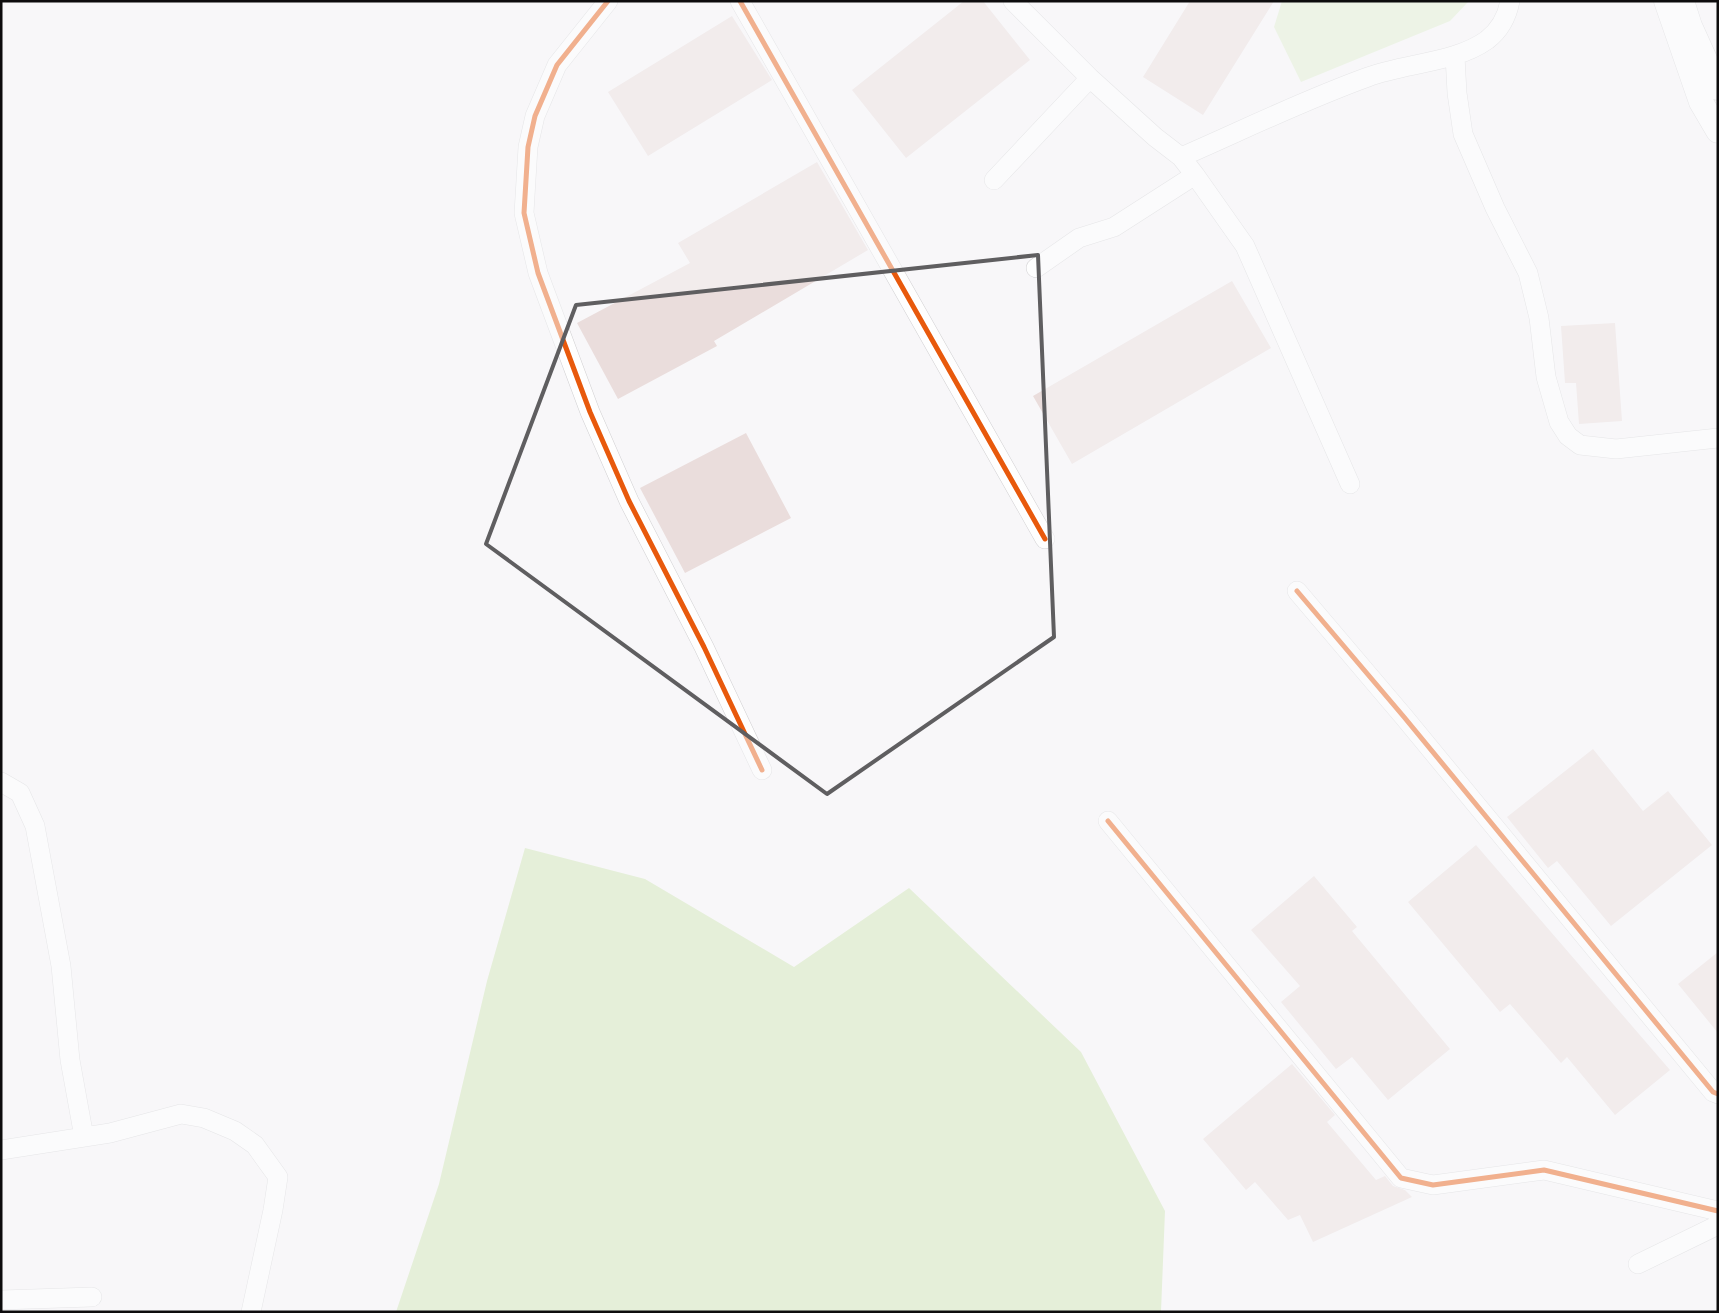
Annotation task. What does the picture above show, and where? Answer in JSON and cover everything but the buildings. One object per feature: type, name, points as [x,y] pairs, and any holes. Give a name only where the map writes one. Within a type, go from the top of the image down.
[{"type":"main road","points":[[1666,1],[1701,102],[1718,131]]},
{"type":"main road","points":[[1682,1],[1690,26],[1718,88]]},
{"type":"street","points":[[608,1],[557,65],[536,116],[528,147],[524,213],[538,273],[590,412],[629,501],[704,647],[762,770]]},
{"type":"street","points":[[740,1],[1045,539]]},
{"type":"street","points":[[1013,1],[1090,78],[1155,137],[1181,157],[1245,246],[1350,484]]},
{"type":"street","points":[[1181,157],[1368,77],[1423,61],[1455,56],[1488,39],[1503,23],[1510,1]]},
{"type":"street","points":[[1455,56],[1456,93],[1463,134],[1495,208],[1528,273],[1539,318],[1546,377],[1559,422],[1568,436],[1580,445],[1616,449],[1718,438]]},
{"type":"street","points":[[994,180],[1090,78]]},
{"type":"street","points":[[1036,268],[1078,238],[1114,227],[1195,175]]},
{"type":"street","points":[[1296,591],[1404,717],[1713,1092],[1718,1094]]},
{"type":"street","points":[[1,782],[20,793],[35,826],[61,966],[70,1060],[84,1137]]},
{"type":"street","points":[[1108,821],[1401,1178],[1433,1185],[1544,1170],[1718,1212]]},
{"type":"street","points":[[1,1150],[110,1133],[181,1114],[204,1118],[235,1131],[255,1145],[278,1177],[251,1312]]},
{"type":"street","points":[[1638,1264],[1718,1225]]},
{"type":"street","points":[[1,1300],[92,1297]]},
{"type":"highlighted area","points":[[1038,255],[1054,637],[827,794],[486,544],[576,305]]},
{"type":"green space","points":[[1282,1],[1469,1],[1450,21],[1301,82],[1274,27]]},
{"type":"green space","points":[[525,848],[645,879],[794,967],[909,888],[1081,1052],[1165,1211],[1161,1312],[396,1312],[439,1184],[487,981]]},
{"type":"cycle path","points":[[608,1],[557,65],[535,116],[528,147],[524,213],[538,273],[590,412],[629,501],[704,647],[762,770]]},
{"type":"cycle path","points":[[740,1],[1045,539]]},
{"type":"cycle path","points":[[1297,591],[1404,717],[1713,1092],[1718,1094]]},
{"type":"cycle path","points":[[1108,821],[1401,1178],[1433,1185],[1544,1170],[1718,1211]]}]
